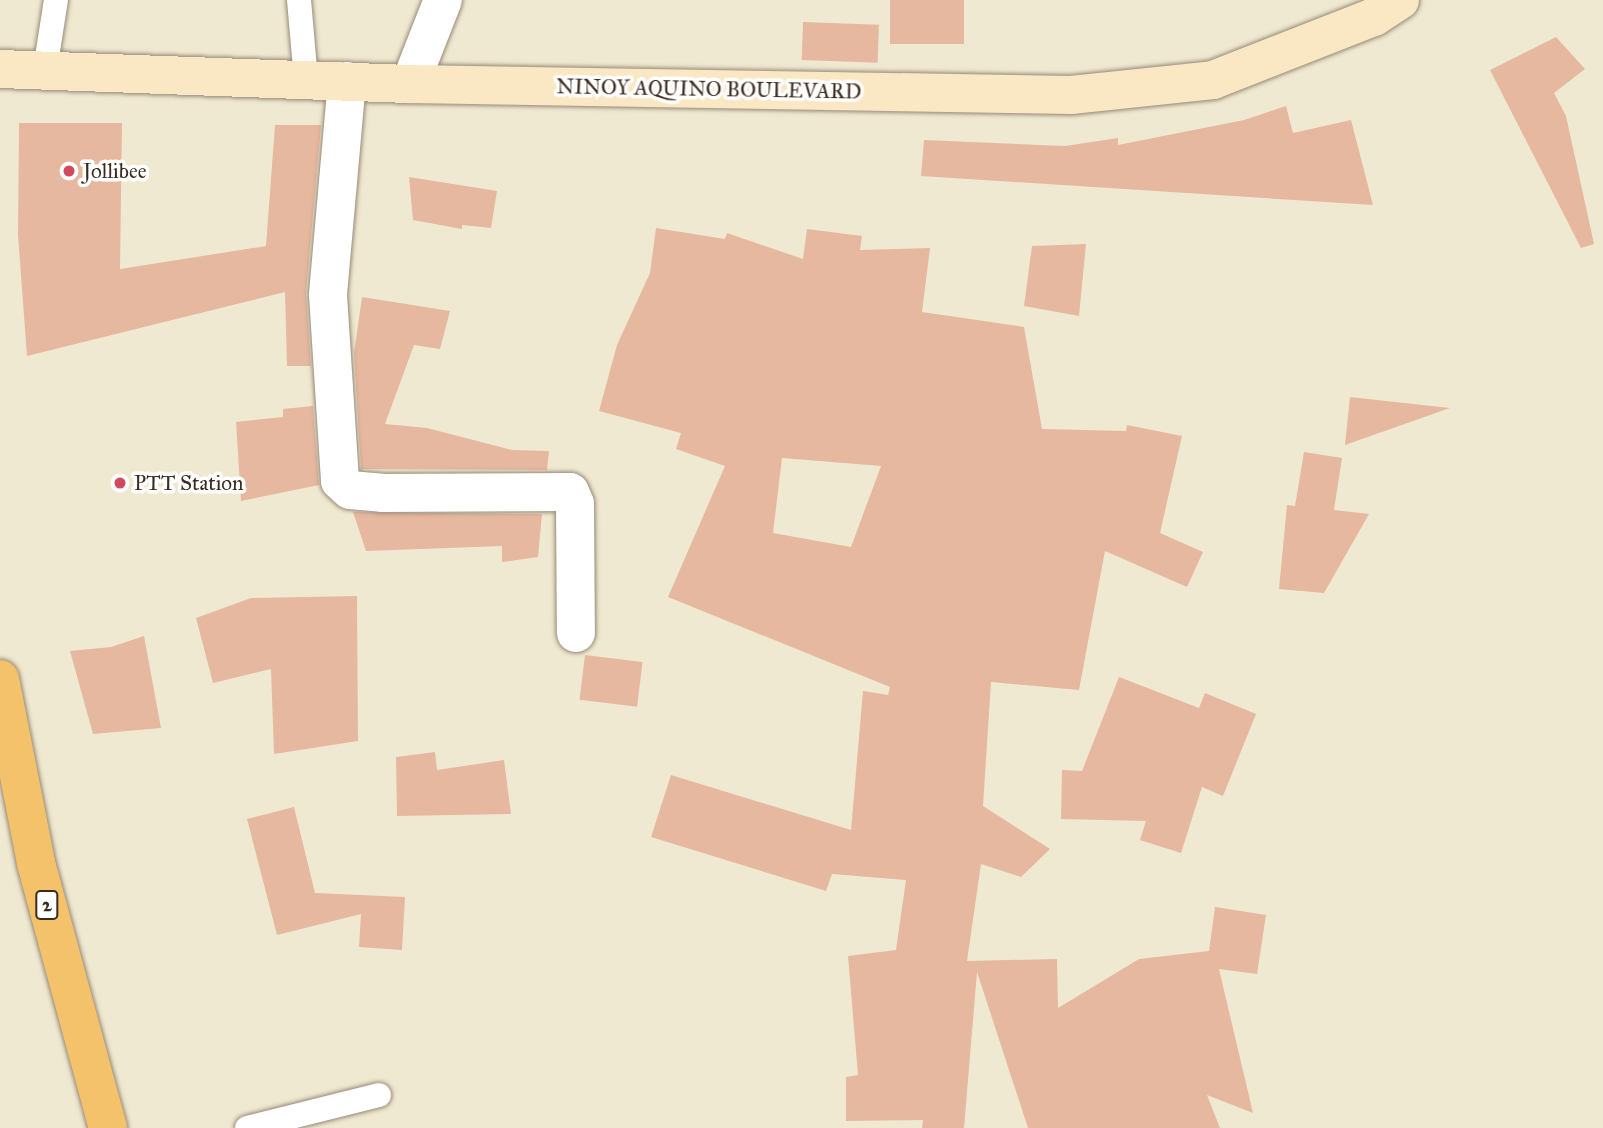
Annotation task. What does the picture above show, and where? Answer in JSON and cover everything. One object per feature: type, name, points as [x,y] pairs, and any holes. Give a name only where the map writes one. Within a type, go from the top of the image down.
[{"type":"highway","name":"2","points":[[0,679],[36,863],[108,1128]]},
{"type":"main road","name":"NINOY AQUINO BOULEVARD","points":[[0,69],[410,84],[1071,95],[1213,80],[1374,17],[1400,0]]},
{"type":"street","points":[[410,84],[443,0]]},
{"type":"street","points":[[347,81],[328,295],[340,481],[350,490],[382,493],[570,492],[575,505],[576,633]]},
{"type":"lane","points":[[45,71],[56,0]]},
{"type":"lane","points":[[299,0],[306,80]]},
{"type":"lane","points":[[247,1128],[379,1094]]},
{"type":"building","points":[[890,0],[964,0],[964,44],[890,44]]},
{"type":"building","points":[[803,22],[879,25],[878,63],[802,60]]},
{"type":"building","points":[[1556,37],[1585,69],[1554,93],[1566,116],[1594,244],[1581,248],[1490,70]]},
{"type":"building","points":[[1286,106],[1293,133],[1351,120],[1373,205],[921,176],[924,140],[1065,146],[1118,138],[1118,145],[1244,120]]},
{"type":"building","points":[[19,123],[122,123],[120,269],[266,246],[275,125],[321,125],[306,293],[311,366],[287,366],[285,292],[27,356],[18,235]]},
{"type":"building","points":[[409,177],[497,191],[491,228],[462,225],[462,229],[413,220]]},
{"type":"building","points":[[656,228],[725,239],[727,233],[803,259],[807,229],[862,236],[860,250],[930,248],[922,312],[1024,327],[1042,429],[1126,431],[1127,425],[1182,436],[1160,533],[1203,552],[1187,587],[1105,551],[1079,690],[991,682],[983,806],[1050,849],[1021,877],[981,864],[967,961],[1057,959],[1058,1008],[1139,959],[1209,951],[1215,907],[1266,915],[1257,974],[1219,969],[1253,1113],[1207,1095],[1220,1128],[1028,1128],[977,972],[964,1128],[922,1128],[923,1120],[846,1121],[846,1077],[858,1075],[848,956],[896,950],[906,880],[832,874],[826,891],[651,837],[671,775],[851,830],[863,691],[888,695],[890,687],[668,597],[725,466],[676,449],[681,433],[599,411],[617,345],[650,273]],"holes":[[[782,458],[881,466],[851,547],[773,533]]]},
{"type":"building","points":[[1086,244],[1079,316],[1024,306],[1032,246]]},
{"type":"building","points":[[362,297],[450,311],[440,349],[414,345],[385,424],[427,428],[512,450],[549,451],[547,470],[361,469],[354,353]]},
{"type":"building","points":[[1350,397],[1450,408],[1345,445]]},
{"type":"building","points":[[313,406],[319,485],[241,501],[236,422],[283,417],[283,409]]},
{"type":"building","points":[[1304,452],[1342,458],[1334,510],[1369,514],[1324,593],[1279,589],[1287,505],[1295,506]]},
{"type":"building","points":[[353,512],[542,514],[538,557],[502,562],[502,546],[366,551]]},
{"type":"building","points":[[357,596],[358,741],[274,754],[271,669],[213,683],[196,618],[251,598]]},
{"type":"building","points":[[144,636],[161,728],[93,734],[70,651],[111,647]]},
{"type":"building","points":[[585,655],[643,662],[637,707],[580,700]]},
{"type":"building","points":[[1119,677],[1199,708],[1205,693],[1256,714],[1223,796],[1202,787],[1181,853],[1140,840],[1146,821],[1061,819],[1062,770],[1082,771]]},
{"type":"building","points":[[435,752],[437,770],[504,760],[511,814],[397,816],[396,757]]},
{"type":"building","points":[[294,807],[315,893],[405,897],[402,950],[359,947],[361,914],[277,935],[247,819]]},
{"type":"place","name":"Jollibee","points":[[69,171]]},
{"type":"place","name":"PTT Station","points":[[120,483]]}]
